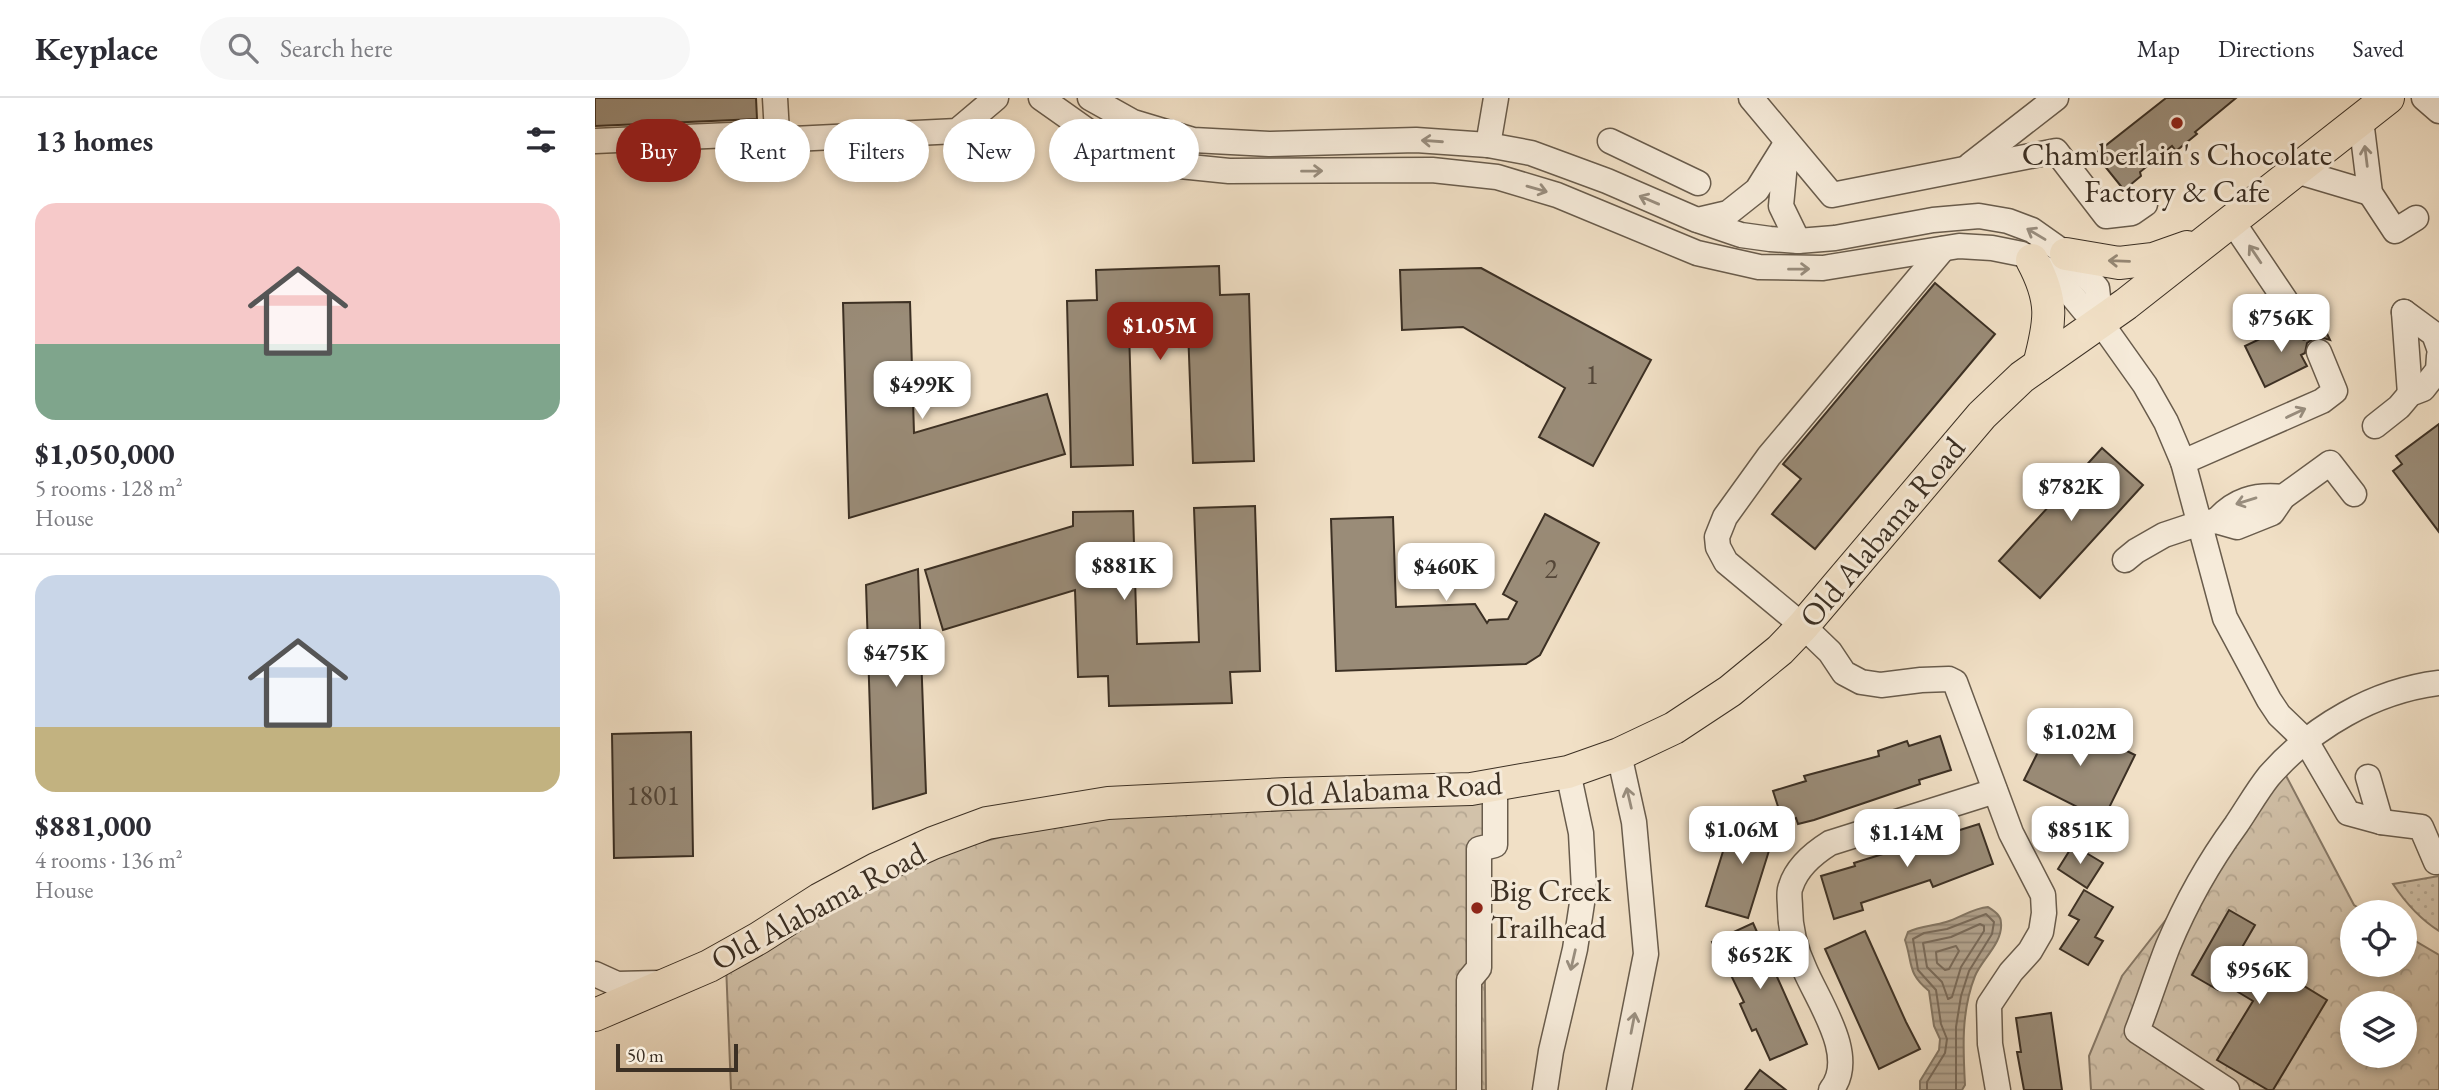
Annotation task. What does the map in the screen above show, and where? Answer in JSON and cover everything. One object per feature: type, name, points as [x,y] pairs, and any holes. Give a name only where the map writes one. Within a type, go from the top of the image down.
[{"type":"main road","name":"Old Alabama Road","points":[[595,1014],[709,966],[759,938],[820,898],[876,869],[933,843],[987,823],[1108,803],[1495,786],[1568,772],[1619,754],[1674,728],[1730,691],[1780,650],[1804,626],[1982,415],[2022,377],[2101,323],[2376,105]]},
{"type":"main road","points":[[2066,254],[2119,263],[2153,259],[2220,231]]},
{"type":"main road","points":[[2032,260],[2049,301],[2039,365]]},
{"type":"street","points":[[775,98],[776,119]]},
{"type":"street","points":[[810,138],[957,131],[996,98]]},
{"type":"street","points":[[1041,98],[1092,134],[1145,158],[1170,165],[1229,171],[1432,170],[1497,177],[1557,195],[1697,253],[1763,268],[1823,268],[1959,246],[1992,248],[2022,254],[2055,275],[2084,310],[2101,323],[2145,385],[2166,422],[2208,522],[2225,618],[2279,715],[2305,741],[2348,813],[2381,822],[2421,827],[2436,862]]},
{"type":"street","points":[[1090,98],[1133,122],[1193,140],[1269,144],[1416,140],[1488,145],[1531,153],[1607,181],[1697,220],[1741,235],[1770,239],[1798,241],[1835,238],[1933,220],[1979,216],[2008,221],[2032,230],[2066,254],[2097,288],[2101,323]]},
{"type":"street","points":[[1488,145],[1496,98]]},
{"type":"street","points":[[1751,98],[1832,195],[2056,151],[2106,216],[2132,213],[2145,204]]},
{"type":"street","points":[[2424,98],[2439,111]]},
{"type":"street","points":[[1963,170],[2047,101]]},
{"type":"street","points":[[2376,105],[2370,193],[2395,231],[2416,218]]},
{"type":"street","points":[[595,141],[715,136]]},
{"type":"street","points":[[1610,141],[1698,183]]},
{"type":"street","points":[[1735,263],[1741,235],[1757,190],[1787,142]]},
{"type":"street","points":[[1763,268],[1781,206],[1787,142]]},
{"type":"street","points":[[2296,171],[2370,193]]},
{"type":"street","points":[[1697,220],[1728,213],[1757,190]]},
{"type":"street","points":[[1781,206],[1798,241]]},
{"type":"street","points":[[2220,231],[2302,325]]},
{"type":"street","points":[[1943,249],[1769,456],[1720,527],[1717,537],[1718,548],[1726,562],[1804,626],[1830,652],[1844,673],[1861,682],[1881,685],[1921,680],[1949,679],[1955,682],[2011,833],[2043,895],[2041,932],[1989,1005],[1990,1044],[1998,1090]]},
{"type":"street","points":[[2410,394],[2404,312],[2434,334],[2439,348]]},
{"type":"street","points":[[2183,462],[2322,401],[2335,391],[2319,352]]},
{"type":"street","points":[[2375,426],[2399,407],[2410,394],[2423,389],[2438,370],[2439,356]]},
{"type":"street","points":[[2125,560],[2164,536],[2208,522],[2229,506],[2264,495],[2283,497],[2330,463],[2354,494]]},
{"type":"street","points":[[2227,1090],[2137,1031],[2168,945],[2210,862],[2269,776],[2305,741],[2326,726],[2374,700],[2402,690],[2439,682]]},
{"type":"street","points":[[1619,754],[1634,822],[1646,954],[1619,1090]]},
{"type":"street","points":[[1545,1090],[1551,1051],[1575,949],[1584,890],[1581,833],[1568,772]]},
{"type":"street","points":[[2368,777],[2381,822]]},
{"type":"street","points":[[1469,1090],[1469,979],[1479,968],[1479,849],[1495,845],[1495,786]]},
{"type":"street","points":[[1831,1090],[1836,1084],[1840,1069],[1840,1054],[1833,1031],[1803,967],[1792,929],[1791,884],[1811,856],[1830,843],[1995,791]]},
{"type":"street","points":[[595,974],[617,984],[668,984]]},
{"type":"green space","points":[[2283,770],[2351,900],[2340,900],[2340,977],[2417,977],[2417,942],[2439,955],[2439,1090],[2091,1090],[2089,1056],[2122,976]]},
{"type":"green space","points":[[1483,796],[1486,1090],[731,1090],[726,964],[906,861],[1056,823],[1249,805]]},
{"type":"green space","points":[[2439,876],[2439,931],[2417,914],[2417,900],[2405,900],[2393,884]]},
{"type":"water","points":[[1988,907],[2000,918],[2001,930],[1970,989],[1965,1016],[1965,1085],[1962,1090],[1920,1090],[1920,1081],[1939,1050],[1940,1039],[1934,1026],[1929,991],[1914,973],[1905,940],[1908,932],[1913,930]]},
{"type":"building","points":[[595,98],[756,98],[757,119],[701,121],[701,119],[616,119],[616,125],[595,126]]},
{"type":"building","points":[[2166,98],[2236,98],[2176,151],[2172,146],[2140,172],[2141,176],[2124,190],[2095,154]]},
{"type":"building","points":[[1219,266],[1220,295],[1249,294],[1254,461],[1193,463],[1188,329],[1129,330],[1133,465],[1071,467],[1067,301],[1097,300],[1096,270]]},
{"type":"building","points":[[1481,268],[1651,360],[1593,466],[1539,437],[1565,388],[1463,327],[1402,330],[1400,270]]},
{"type":"building","points":[[1935,283],[1995,334],[1815,549],[1772,514],[1801,479],[1783,464]]},
{"type":"building","points":[[910,302],[914,433],[1047,394],[1065,454],[849,518],[843,303]]},
{"type":"building","points":[[2321,321],[2330,340],[2320,337],[2307,343],[2305,353],[2301,355],[2307,366],[2265,387],[2245,346],[2285,327],[2291,335],[2304,340],[2311,337],[2316,331],[2317,323]]},
{"type":"building","points":[[2439,424],[2439,532],[2393,471],[2402,464],[2396,456]]},
{"type":"building","points":[[2102,448],[2143,485],[2040,598],[1999,561]]},
{"type":"building","points":[[1255,506],[1260,671],[1230,672],[1232,703],[1109,706],[1108,676],[1078,677],[1075,590],[943,630],[925,570],[1073,526],[1073,512],[1133,511],[1137,644],[1199,642],[1194,508]]},
{"type":"building","points":[[1545,514],[1599,543],[1540,655],[1526,664],[1336,671],[1331,519],[1393,517],[1396,607],[1475,604],[1487,623],[1489,620],[1508,619],[1517,602],[1503,594]]},
{"type":"building","points":[[918,569],[926,793],[873,809],[866,585]]},
{"type":"building","points":[[2056,716],[2135,755],[2103,820],[2024,780]]},
{"type":"building","points":[[691,732],[693,856],[614,858],[612,734]]},
{"type":"building","points":[[1940,736],[1951,770],[1919,780],[1920,784],[1814,820],[1798,824],[1796,818],[1783,822],[1773,791],[1806,781],[1804,776],[1879,756],[1878,751],[1907,741],[1909,746]]},
{"type":"building","points":[[1738,813],[1777,825],[1748,918],[1706,906]]},
{"type":"building","points":[[1979,824],[1993,864],[1933,887],[1930,880],[1861,903],[1863,910],[1834,919],[1821,876]]},
{"type":"building","points":[[2073,845],[2103,863],[2087,888],[2058,869]]},
{"type":"building","points":[[2084,890],[2113,907],[2095,937],[2103,941],[2088,965],[2060,949],[2079,920],[2069,915]]},
{"type":"building","points":[[2229,910],[2255,925],[2237,956],[2259,968],[2263,961],[2327,1000],[2273,1090],[2268,1090],[2217,1060],[2253,1001],[2223,983],[2218,990],[2192,975]]},
{"type":"building","points":[[1753,923],[1807,1044],[1770,1060],[1756,1029],[1752,1031],[1740,1004],[1744,1002],[1712,942]]},
{"type":"building","points":[[1865,931],[1920,1049],[1879,1069],[1825,949]]},
{"type":"building","points":[[2051,1013],[2062,1090],[2024,1090],[2017,1052],[2021,1052],[2016,1018]]},
{"type":"building","points":[[1760,1070],[1786,1090],[1745,1090]]},
{"type":"place","name":"Chamberlain's Chocolate Factory & Cafe","points":[[2177,123]]},
{"type":"place","name":"Big Creek Trailhead","points":[[1477,908]]}]
